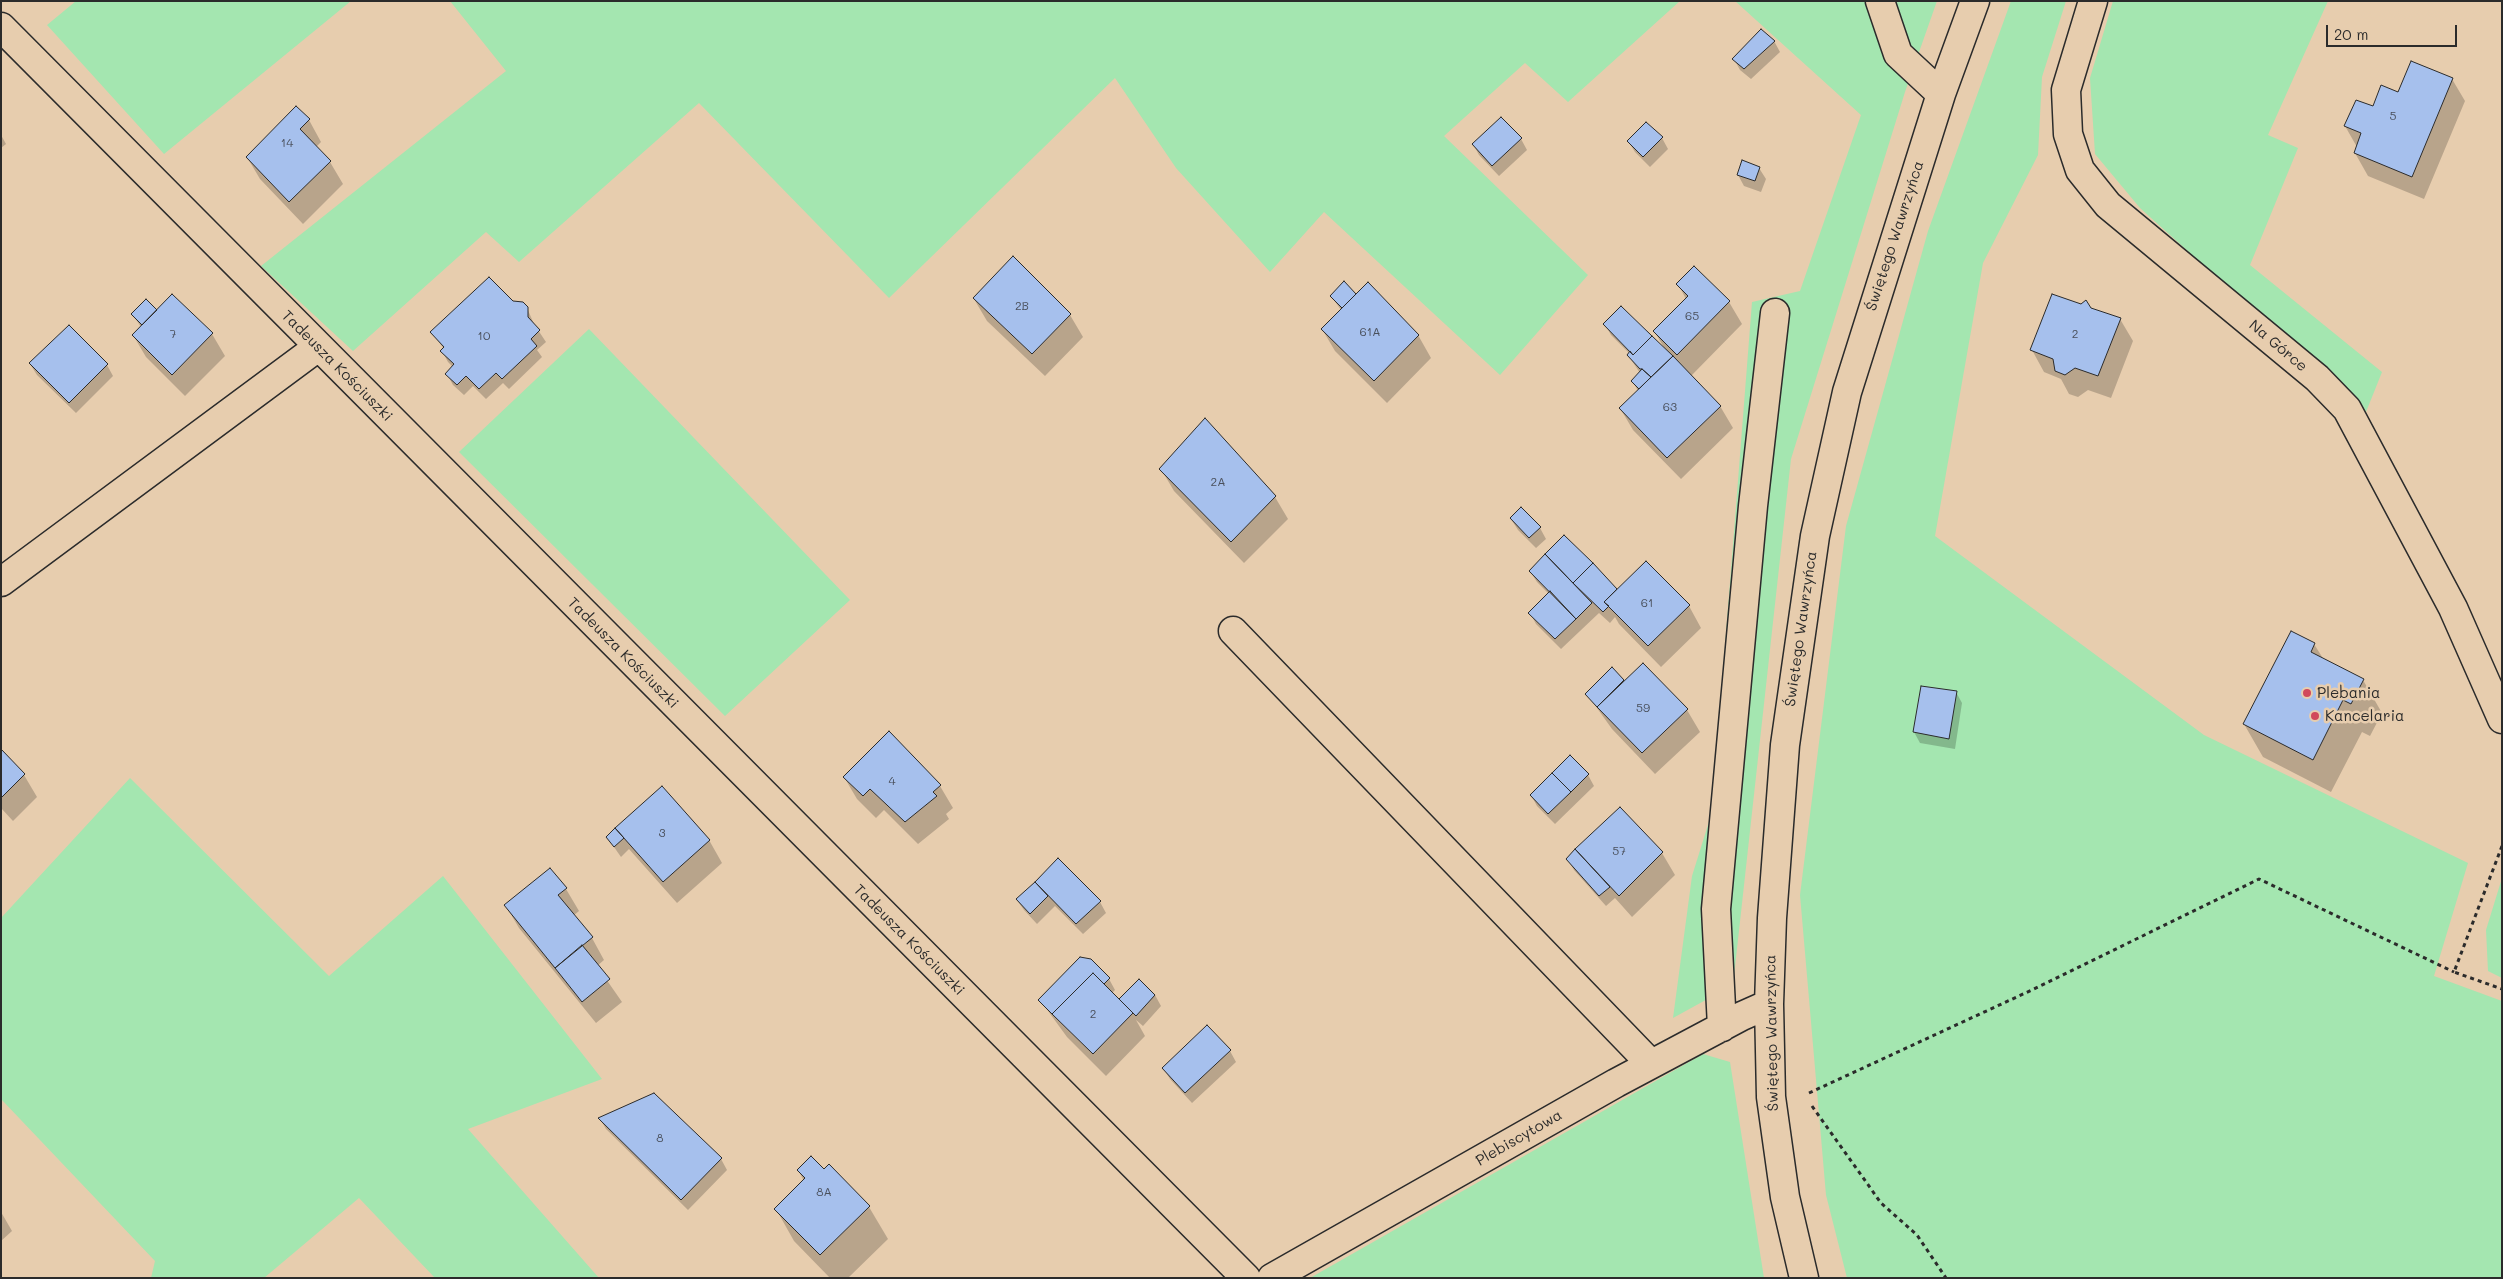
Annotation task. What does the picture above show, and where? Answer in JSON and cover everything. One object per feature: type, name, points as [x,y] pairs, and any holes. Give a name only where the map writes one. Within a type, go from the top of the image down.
[{"type":"street","points":[[1880,1],[1898,54],[1941,94]]},
{"type":"street","name":"Świętego Wawrzyńca","points":[[1804,1278],[1785,1197],[1771,1097],[1769,1004],[1772,918],[1785,745],[1815,536],[1847,392],[1941,94],[1976,1]]},
{"type":"street","name":"Na Górce","points":[[2093,1],[2066,90],[2068,134],[2080,170],[2108,205],[2317,378],[2346,409],[2453,608],[2502,719]]},
{"type":"street","name":"Tadeusza Kościuszki","points":[[1,27],[1246,1278]]},
{"type":"street","points":[[1722,1027],[1716,909],[1752,516],[1775,314]]},
{"type":"street","points":[[1,582],[318,347]]},
{"type":"street","points":[[1233,631],[1651,1064]]},
{"type":"street","name":"Plebiscytowa","points":[[1272,1278],[1651,1064],[1769,1004]]},
{"type":"path","points":[[2454,972],[2502,846]]},
{"type":"path","points":[[1804,1095],[2034,989],[2259,880],[2454,972],[2502,989]]},
{"type":"path","points":[[1809,1103],[1881,1203],[1917,1235],[1946,1278]]},
{"type":"green space","points":[[76,1],[351,1],[164,154],[47,25]]},
{"type":"green space","points":[[450,1],[1680,1],[1568,102],[1525,63],[1444,136],[1588,275],[1500,375],[1324,212],[1270,272],[1176,168],[1115,78],[889,298],[699,103],[519,262],[486,232],[353,351],[261,266],[506,71]]},
{"type":"green space","points":[[1735,1],[1937,1],[1905,92],[1791,459],[1733,985],[1673,1018],[1692,876],[1712,812],[1752,302],[1800,291],[1861,115]]},
{"type":"green space","points":[[2011,1],[2066,1],[2042,77],[2038,155],[1983,263],[1935,536],[2204,735],[2468,863],[2434,976],[2502,1001],[2502,1278],[1847,1278],[1826,1195],[1800,895],[1846,526],[1928,231]]},
{"type":"green space","points":[[2113,1],[2328,1],[2268,135],[2298,148],[2250,265],[2382,372],[2366,412],[2140,208],[2095,154],[2090,78]]},
{"type":"green space","points":[[589,329],[850,600],[725,716],[459,452]]},
{"type":"green space","points":[[130,778],[329,976],[443,876],[602,1079],[468,1129],[599,1278],[435,1278],[359,1198],[264,1278],[151,1278],[155,1261],[1,1099],[1,918]]},
{"type":"green space","points":[[2502,878],[2502,978],[2488,971],[2486,930]]},
{"type":"green space","points":[[1703,1054],[1730,1062],[1764,1278],[1310,1278]]},
{"type":"building","points":[[1761,29],[1775,41],[1744,69],[1732,59]]},
{"type":"building","points":[[2411,61],[2453,78],[2412,177],[2354,153],[2361,133],[2344,126],[2356,100],[2373,106],[2381,85],[2398,92]]},
{"type":"building","points":[[296,106],[310,119],[300,129],[331,161],[289,202],[246,157]]},
{"type":"building","points":[[1501,117],[1522,138],[1492,166],[1472,144]]},
{"type":"building","points":[[1646,122],[1663,137],[1643,157],[1627,141]]},
{"type":"building","points":[[1742,160],[1760,167],[1755,181],[1737,175]]},
{"type":"building","points":[[1013,256],[1071,314],[1032,354],[973,298]]},
{"type":"building","points":[[1694,266],[1730,301],[1677,355],[1653,331],[1688,296],[1676,284]]},
{"type":"building","points":[[489,277],[513,301],[523,302],[528,307],[528,317],[540,330],[531,339],[537,346],[502,379],[496,373],[479,389],[466,376],[457,385],[445,374],[454,364],[440,351],[444,347],[430,332]]},
{"type":"building","points":[[1344,281],[1356,294],[1342,308],[1330,296]]},
{"type":"building","points":[[1368,282],[1419,335],[1374,381],[1321,329]]},
{"type":"building","points":[[172,294],[213,333],[172,375],[132,335]]},
{"type":"building","points":[[2052,294],[2081,304],[2086,300],[2091,308],[2121,318],[2098,376],[2075,368],[2065,375],[2055,371],[2053,359],[2030,350]]},
{"type":"building","points":[[146,299],[157,310],[142,325],[131,314]]},
{"type":"building","points":[[1621,306],[1652,336],[1633,355],[1603,324]]},
{"type":"building","points":[[69,325],[108,364],[69,403],[29,363]]},
{"type":"building","points":[[1652,336],[1673,356],[1651,377],[1640,369],[1627,355],[1630,351],[1633,355]]},
{"type":"building","points":[[1673,356],[1721,406],[1667,458],[1619,408]]},
{"type":"building","points":[[1642,369],[1651,377],[1639,389],[1631,381]]},
{"type":"building","points":[[1205,418],[1276,496],[1231,542],[1159,469]]},
{"type":"building","points":[[1521,507],[1541,527],[1529,538],[1510,518]]},
{"type":"building","points":[[1564,535],[1593,563],[1573,583],[1545,554]]},
{"type":"building","points":[[1545,554],[1592,603],[1576,619],[1529,571]]},
{"type":"building","points":[[1646,561],[1690,605],[1648,646],[1604,602]]},
{"type":"building","points":[[1593,563],[1617,589],[1604,602],[1609,606],[1603,612],[1573,583]]},
{"type":"building","points":[[1550,591],[1576,619],[1555,639],[1528,613]]},
{"type":"building","name":"Plebania","points":[[2291,631],[2315,643],[2311,652],[2364,679],[2351,704],[2343,700],[2313,760],[2243,724]]},
{"type":"building","points":[[1643,663],[1688,709],[1642,753],[1597,707]]},
{"type":"building","points":[[1612,667],[1624,680],[1597,707],[1585,694]]},
{"type":"building","points":[[1921,686],[1957,691],[1949,739],[1913,732]]},
{"type":"building","points":[[889,731],[941,785],[933,792],[937,796],[905,822],[870,789],[863,796],[843,777]]},
{"type":"building","points":[[1,749],[25,774],[1,798]]},
{"type":"building","points":[[1570,755],[1589,774],[1571,792],[1552,773]]},
{"type":"building","points":[[1552,773],[1571,792],[1548,814],[1530,795]]},
{"type":"building","points":[[662,786],[710,840],[663,882],[615,828]]},
{"type":"building","points":[[1620,807],[1663,852],[1619,896],[1575,849]]},
{"type":"building","points":[[615,828],[624,838],[614,847],[606,837]]},
{"type":"building","points":[[1575,849],[1610,887],[1599,896],[1566,859]]},
{"type":"building","points":[[1058,858],[1101,901],[1076,924],[1035,882]]},
{"type":"building","points":[[550,868],[567,888],[558,895],[593,937],[555,968],[504,905]]},
{"type":"building","points":[[1035,882],[1048,896],[1030,914],[1016,899]]},
{"type":"building","points":[[582,945],[610,979],[582,1002],[555,968]]},
{"type":"building","points":[[1080,957],[1091,959],[1110,978],[1104,984],[1093,973],[1052,1014],[1038,1000]]},
{"type":"building","points":[[1093,973],[1133,1013],[1093,1054],[1052,1014]]},
{"type":"building","points":[[1139,979],[1155,995],[1136,1016],[1119,999]]},
{"type":"building","points":[[1207,1025],[1231,1050],[1185,1093],[1162,1068]]},
{"type":"building","points":[[654,1093],[722,1158],[681,1200],[598,1118]]},
{"type":"building","points":[[811,1156],[824,1169],[829,1164],[870,1206],[820,1255],[774,1209],[805,1178],[797,1170]]},
{"type":"place","name":"Plebania","points":[[2307,693]]},
{"type":"place","name":"Kancelaria","points":[[2315,716]]}]
